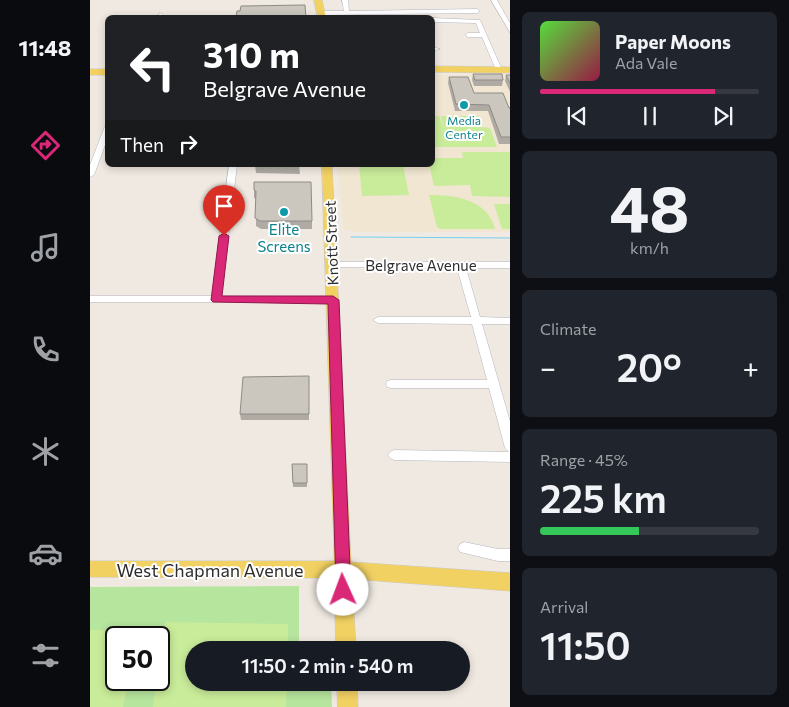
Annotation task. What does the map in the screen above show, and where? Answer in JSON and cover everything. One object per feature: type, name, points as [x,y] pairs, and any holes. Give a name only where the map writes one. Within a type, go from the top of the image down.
[{"type":"main road","points":[[318,0],[322,14]]},
{"type":"main road","points":[[435,71],[510,71]]},
{"type":"main road","points":[[90,72],[105,72]]},
{"type":"main road","name":"Knott Street","points":[[327,167],[346,641]]},
{"type":"main road","name":"West Chapman Avenue","points":[[90,569],[343,570],[510,582]]},
{"type":"main road","points":[[347,691],[348,707]]},
{"type":"street","points":[[346,0],[347,12]]},
{"type":"street","points":[[494,0],[510,32]]},
{"type":"street","points":[[322,14],[461,9],[477,11]]},
{"type":"street","points":[[435,20],[477,20],[499,71]]},
{"type":"street","points":[[468,35],[484,35]]},
{"type":"street","points":[[90,175],[105,134]]},
{"type":"street","points":[[216,300],[233,167]]},
{"type":"street","name":"Belgrave Avenue","points":[[332,265],[510,265]]},
{"type":"street","points":[[461,265],[510,448]]},
{"type":"street","points":[[90,299],[333,300]]},
{"type":"street","points":[[378,320],[510,321]]},
{"type":"street","points":[[391,384],[494,384]]},
{"type":"street","points":[[394,455],[510,457]]},
{"type":"street","points":[[464,548],[498,555],[510,555]]},
{"type":"shaded area","points":[[435,75],[510,75],[510,232],[354,232],[354,230],[344,230],[337,167],[435,167]]},
{"type":"green space","points":[[435,116],[439,116],[443,127],[441,116],[459,116],[463,128],[460,116],[478,116],[482,127],[490,128],[497,147],[435,147]]},
{"type":"green space","points":[[462,152],[510,152],[510,197],[472,196],[470,185],[434,186],[429,167],[435,167],[435,158],[463,158]]},
{"type":"green space","points":[[359,167],[403,167],[409,195],[362,196]]},
{"type":"green space","points":[[429,195],[459,198],[477,205],[491,219],[495,229],[440,229],[437,227]]},
{"type":"green space","points":[[494,204],[510,204],[510,229],[502,229]]},
{"type":"green space","points":[[299,586],[299,641],[185,641],[185,691],[331,691],[332,707],[90,707],[90,587]]},
{"type":"green space","points":[[165,622],[288,624],[288,641],[185,641],[185,691],[287,691],[286,707],[153,707],[155,691],[170,691],[170,626],[164,626]]},
{"type":"green space","points":[[90,630],[105,630],[105,691],[127,691],[123,707],[90,707]]},
{"type":"building","points":[[305,5],[306,15],[236,15],[241,6]]},
{"type":"building","points":[[473,74],[502,74],[503,80],[475,80]]},
{"type":"building","points":[[506,75],[510,75],[510,83]]},
{"type":"building","points":[[449,77],[468,77],[474,93],[503,93],[510,108],[510,137],[501,137],[489,105],[456,104]]},
{"type":"building","name":"Elite Screens","points":[[254,182],[311,182],[312,221],[260,221],[255,218],[256,191],[254,190]]},
{"type":"building","points":[[309,376],[309,414],[240,414],[243,377]]},
{"type":"building","points":[[292,464],[307,464],[307,483],[293,483]]},
{"type":"waterway","points":[[351,237],[510,238]]},
{"type":"place","name":"Media Center","points":[[464,105]]},
{"type":"place","name":"Elite Screens","points":[[284,212]]},
{"type":"route","points":[[224,236],[216,300],[333,300],[343,590]]}]
